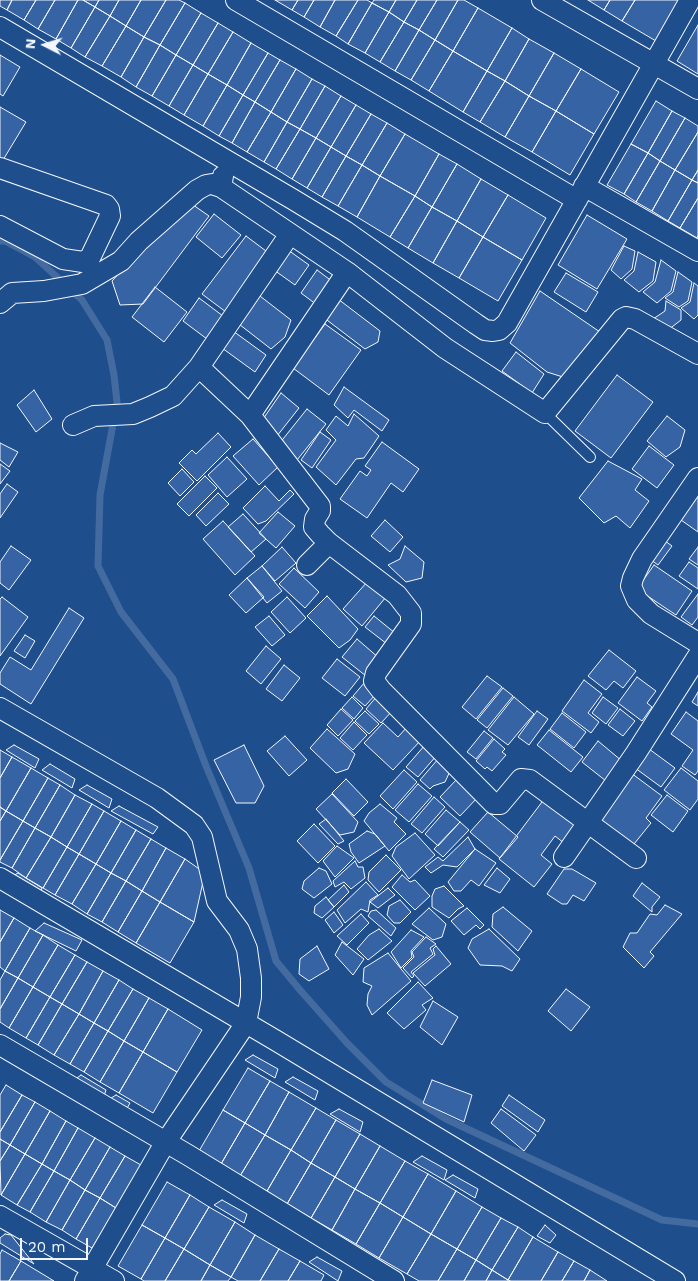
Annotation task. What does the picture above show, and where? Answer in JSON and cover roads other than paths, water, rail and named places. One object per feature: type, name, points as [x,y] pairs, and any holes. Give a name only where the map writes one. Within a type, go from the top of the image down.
[{"type":"street","points":[[236,0],[580,193],[698,251]]},
{"type":"street","points":[[542,0],[698,89]]},
{"type":"street","points":[[0,28],[226,159],[345,231],[476,324],[485,330],[493,331],[499,330],[507,322],[690,0]]},
{"type":"street","points":[[221,187],[226,159]]},
{"type":"street","points":[[0,168],[106,205],[110,209],[110,216],[90,258],[83,262],[62,259],[0,226]]},
{"type":"street","points":[[0,303],[12,293],[44,291],[82,284],[120,262],[201,187],[212,184],[221,187],[347,272],[445,348],[545,413],[622,319],[626,317],[635,319],[698,354]]},
{"type":"street","points":[[73,425],[94,416],[133,414],[173,396],[199,367],[290,234]]},
{"type":"street","points":[[250,415],[347,272]]},
{"type":"street","points":[[199,367],[250,415],[320,506],[314,527],[329,543],[397,595],[411,613],[411,624],[376,673],[374,682],[381,690],[494,804],[500,804],[521,779],[525,778],[636,858]]},
{"type":"street","points":[[698,478],[642,559],[631,586],[637,600],[652,614],[698,643]]},
{"type":"street","points":[[306,565],[329,543]]},
{"type":"street","points":[[564,858],[636,753],[698,656]]},
{"type":"street","points":[[0,708],[157,798],[194,825],[202,837],[217,901],[239,930],[247,949],[251,978],[251,997],[246,1023],[165,1143],[88,1275]]},
{"type":"street","points":[[0,878],[246,1023],[675,1281]]},
{"type":"street","points":[[0,1045],[188,1155],[394,1281]]},
{"type":"street","points":[[0,1216],[88,1275],[114,1281]]},
{"type":"lane","points":[[545,413],[590,457]]},
{"type":"waterway","points":[[0,241],[5,241],[35,257],[82,300],[107,340],[117,402],[100,495],[98,566],[121,612],[173,679],[206,766],[249,868],[276,961],[347,1043],[386,1082],[446,1119],[662,1220],[698,1224]]}]
